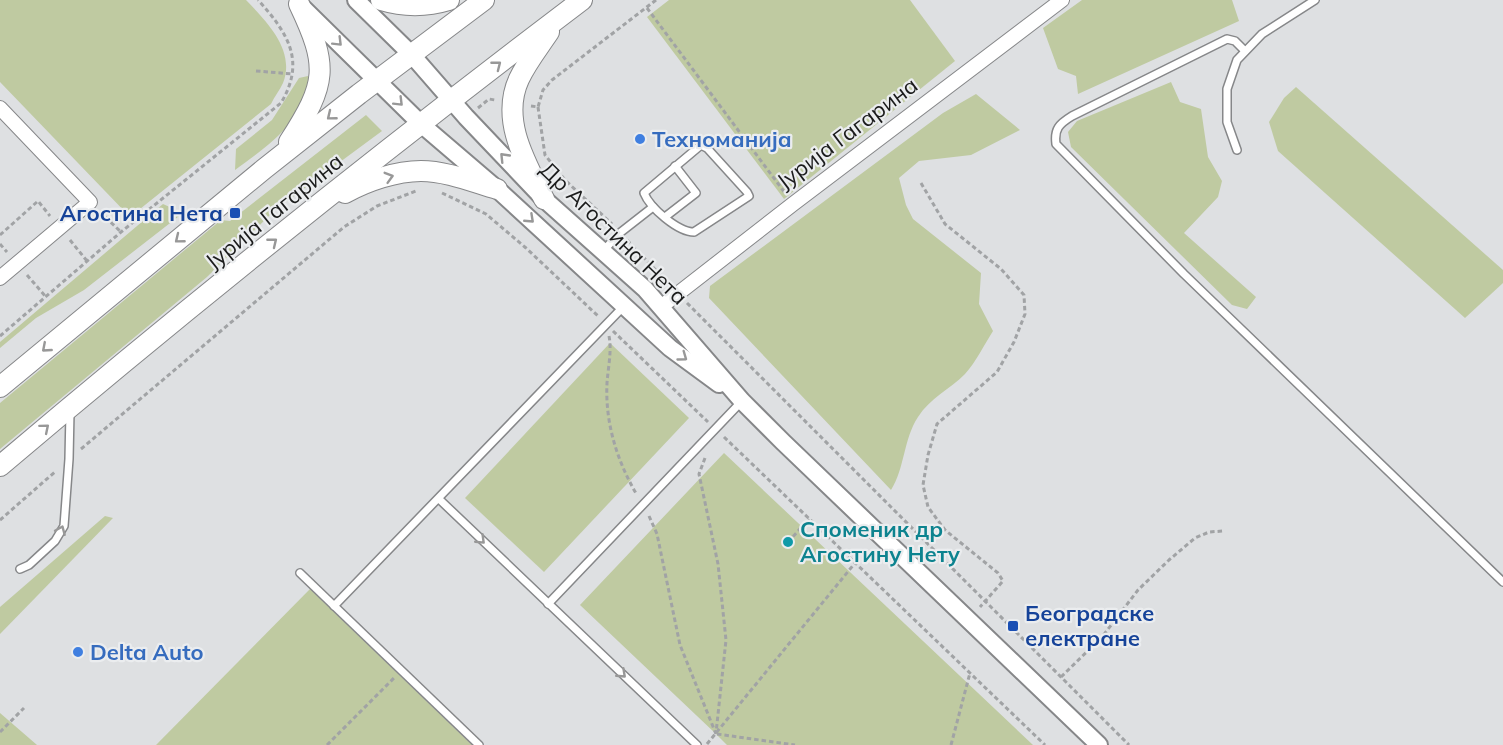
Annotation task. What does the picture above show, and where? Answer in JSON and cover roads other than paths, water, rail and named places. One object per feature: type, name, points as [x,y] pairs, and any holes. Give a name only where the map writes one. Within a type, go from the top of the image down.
[{"type":"main road","points":[[381,0],[410,6],[449,0]]},
{"type":"main road","name":"Јурија Гагарина","points":[[0,387],[274,161],[484,0]]},
{"type":"main road","name":"Јурија Гагарина","points":[[0,466],[70,406],[316,207],[582,0]]},
{"type":"main road","points":[[274,161],[306,117],[320,81],[321,65],[316,44],[297,2]]},
{"type":"main road","points":[[544,199],[520,147],[513,120],[513,103],[514,92],[522,74],[560,16]]},
{"type":"main road","points":[[316,207],[376,180],[422,171],[497,189]]},
{"type":"street","name":"Др Агостина Нета","points":[[356,0],[411,55],[451,101],[544,199],[631,274],[662,306],[742,401],[1099,745]]},
{"type":"street","name":"Јурија Гагарина","points":[[662,306],[1062,0]]},
{"type":"street","name":"Др Агостина Нета","points":[[297,2],[421,124],[497,189],[670,348],[742,401]]},
{"type":"street","points":[[0,108],[90,202],[0,278]]},
{"type":"lane","points":[[1238,150],[1227,122],[1227,89],[1237,60],[1262,34],[1315,0]]},
{"type":"lane","points":[[1245,51],[1235,41],[1227,39],[1060,123],[1055,133],[1056,144],[1200,289],[1503,582]]},
{"type":"lane","points":[[701,146],[705,146],[749,196],[694,232],[687,232],[674,225],[644,196],[644,191],[675,166],[701,146]]},
{"type":"lane","points":[[665,217],[696,193],[675,166]]},
{"type":"lane","points":[[603,251],[621,232],[653,207]]},
{"type":"lane","name":"Др Агостина Нета","points":[[334,606],[624,306]]},
{"type":"lane","points":[[548,604],[742,401]]},
{"type":"lane","points":[[20,569],[29,566],[63,531],[69,459],[70,406]]},
{"type":"lane","points":[[439,499],[697,745]]},
{"type":"lane","points":[[300,573],[479,745]]},
{"type":"place","name":"Техноманија","points":[[640,139]]},
{"type":"place","name":"Агостина Нета","points":[[235,213]]},
{"type":"place","name":"Споменик др Агостину Нету","points":[[788,542]]},
{"type":"place","name":"Београдске електране","points":[[1013,626]]},
{"type":"place","name":"Delta Auto","points":[[78,652]]}]
